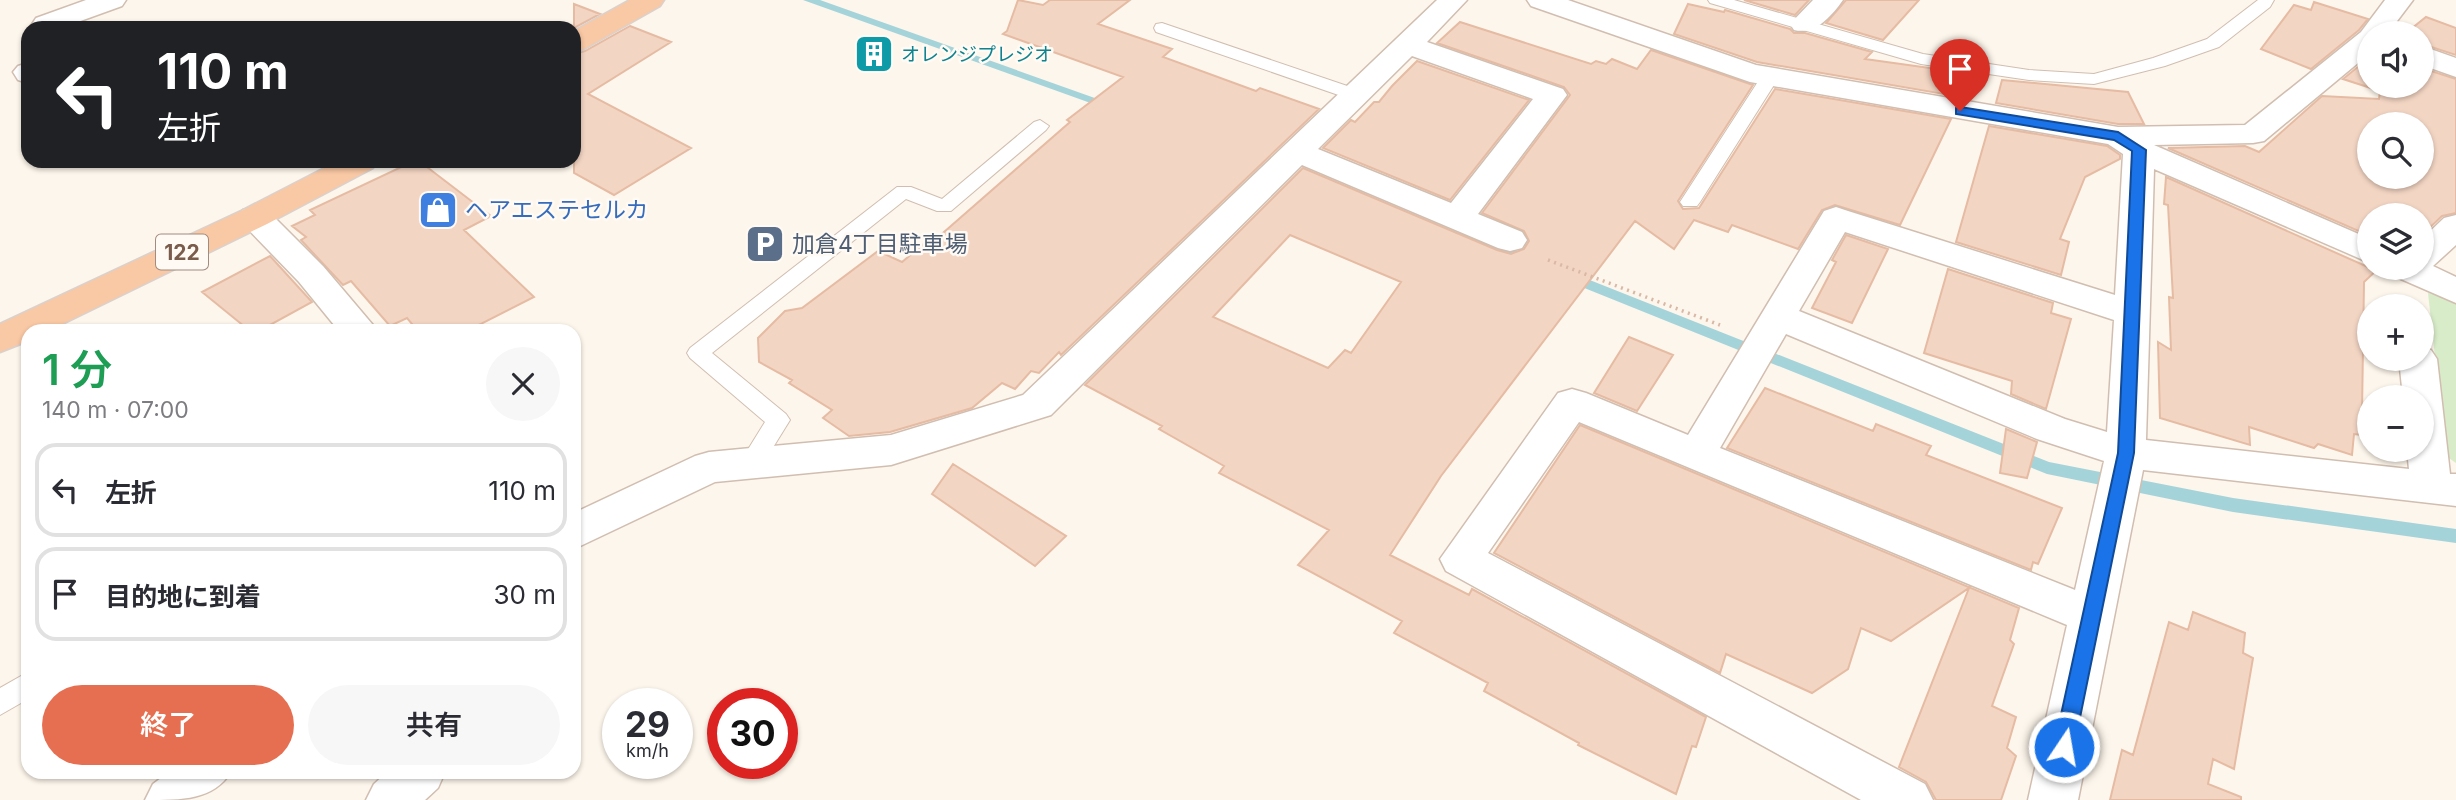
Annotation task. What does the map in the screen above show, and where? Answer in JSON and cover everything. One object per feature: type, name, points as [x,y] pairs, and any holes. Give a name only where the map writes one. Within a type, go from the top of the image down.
[{"type":"highway","points":[[581,39],[650,0]]},
{"type":"highway","name":"122","points":[[31,324],[255,217],[349,168]]},
{"type":"highway","name":"122","points":[[0,339],[21,329]]},
{"type":"street","points":[[48,17],[112,0]]},
{"type":"street","points":[[581,529],[709,467],[891,450],[1037,405],[1453,0]]},
{"type":"street","points":[[1541,0],[1737,69],[2129,143],[2357,246]]},
{"type":"street","points":[[1804,24],[1829,0]]},
{"type":"street","points":[[2383,21],[2399,0]]},
{"type":"street","points":[[1408,45],[1552,95],[1458,217]]},
{"type":"street","points":[[2129,143],[2253,134],[2357,49]]},
{"type":"street","points":[[2434,60],[2456,68]]},
{"type":"street","points":[[2053,800],[2121,476],[2132,313],[2129,143]]},
{"type":"street","points":[[1289,161],[1458,217],[1510,240]]},
{"type":"street","points":[[255,217],[311,274],[354,324]]},
{"type":"street","points":[[1696,455],[1836,218],[2132,313]]},
{"type":"street","points":[[2434,246],[2456,226]]},
{"type":"street","points":[[2434,278],[2456,291]]},
{"type":"street","points":[[1764,339],[2052,429],[2121,476],[2444,489],[2420,371]]},
{"type":"street","points":[[1908,800],[1461,559],[1572,403],[2092,616]]},
{"type":"street","points":[[170,800],[198,779]]},
{"type":"street","points":[[391,800],[414,779]]},
{"type":"lane","points":[[1716,0],[1921,59],[2029,75],[2094,79],[2159,62],[2213,43],[2266,0]]},
{"type":"lane","points":[[1162,28],[1356,95]]},
{"type":"lane","points":[[1690,202],[1770,77]]},
{"type":"lane","points":[[751,464],[778,420],[698,354],[904,191],[944,207],[1040,126]]},
{"type":"lane","points":[[0,703],[21,689]]},
{"type":"path","points":[[1510,240],[1526,252],[1764,339]]},
{"type":"green space","points":[[2428,293],[2456,297],[2456,463],[2446,456],[2434,347],[2434,294]]},
{"type":"building","points":[[1018,0],[1043,5],[1050,0],[1130,0],[1098,24],[1172,49],[1163,57],[1256,91],[1260,88],[1319,109],[1039,373],[1031,371],[1015,389],[1002,383],[972,408],[890,432],[849,436],[823,418],[832,410],[789,383],[792,380],[759,362],[758,338],[785,311],[802,308],[878,251],[902,262],[932,237],[936,239],[1070,122],[1067,120],[1123,77],[1003,34],[1007,31]]},
{"type":"building","points":[[1744,0],[1809,0],[1795,15]]},
{"type":"building","points":[[1846,0],[1919,0],[1883,40],[1826,23]]},
{"type":"building","points":[[2314,2],[2368,19],[2357,21],[2357,32],[2311,69],[2261,49],[2294,5],[2311,10]]},
{"type":"building","points":[[574,4],[600,14],[581,24],[581,21],[574,21]]},
{"type":"building","points":[[1688,4],[1724,12],[1725,10],[1790,29],[1794,33],[1805,33],[1872,52],[1865,59],[1973,74],[1961,97],[1757,62],[1674,34]]},
{"type":"building","points":[[2426,17],[2456,28],[2456,55],[2434,48],[2434,21],[2421,21]]},
{"type":"building","points":[[1460,22],[1591,64],[1596,61],[1606,64],[1612,59],[1637,69],[1651,50],[1753,85],[1678,201],[1683,209],[1699,208],[1775,89],[1951,119],[1900,225],[1835,205],[1822,210],[1798,249],[1732,225],[1728,232],[1694,220],[1674,249],[1635,221],[1441,476],[1390,555],[1469,595],[1472,589],[1706,717],[1696,747],[1692,746],[1676,794],[1578,745],[1579,743],[1484,691],[1488,683],[1394,633],[1402,621],[1298,565],[1329,530],[1219,473],[1224,466],[1159,429],[1162,426],[1085,385],[1303,168],[1497,250],[1511,254],[1524,249],[1529,241],[1524,231],[1482,213],[1570,95],[1564,87],[1437,43]],"holes":[[[1290,235],[1401,282],[1351,353],[1345,350],[1328,368],[1213,317]]]},
{"type":"building","points":[[630,26],[671,42],[588,94],[691,148],[614,195],[574,173],[574,168],[581,168],[581,52]]},
{"type":"building","points":[[1417,61],[1529,100],[1450,200],[1323,148],[1351,120],[1355,122],[1374,102],[1379,102]]},
{"type":"building","points":[[2357,68],[2357,84],[2343,79]]},
{"type":"building","points":[[2434,72],[2456,79],[2456,213],[2442,216],[2434,224],[2434,203],[2357,203],[2357,230],[2168,148],[2245,146],[2259,152],[2322,96],[2434,98]]},
{"type":"building","points":[[2002,80],[2128,92],[2144,124],[2118,124],[1996,103]]},
{"type":"building","points":[[1989,126],[2107,146],[2120,155],[2120,159],[2085,177],[2060,239],[2069,242],[2061,275],[1956,242]]},
{"type":"building","points":[[399,168],[428,168],[491,216],[464,230],[534,297],[481,324],[412,324],[407,318],[388,324],[351,281],[343,285],[301,240],[306,237],[292,226],[315,215],[310,210]]},
{"type":"building","points":[[2166,177],[2357,262],[2357,280],[2366,280],[2364,294],[2357,294],[2357,371],[2363,371],[2362,385],[2357,385],[2357,434],[2354,434],[2352,455],[2318,444],[2314,448],[2249,427],[2250,445],[2160,418],[2158,342],[2171,350],[2169,297],[2173,298],[2168,205],[2164,204]]},
{"type":"building","points":[[1846,235],[1888,249],[1852,323],[1812,308],[1836,262],[1832,260]]},
{"type":"building","points":[[270,256],[312,302],[272,324],[241,324],[202,292]]},
{"type":"building","points":[[1948,269],[2053,303],[2051,313],[2071,319],[2046,409],[2011,394],[2012,381],[1924,353]]},
{"type":"building","points":[[1629,337],[1673,355],[1637,411],[1594,393]]},
{"type":"building","points":[[1765,388],[1873,431],[1876,424],[1931,446],[1926,455],[2062,508],[2038,564],[2033,562],[2031,570],[1727,448]]},
{"type":"building","points":[[1580,425],[2019,608],[2010,640],[2014,644],[1992,706],[2016,717],[2007,748],[2016,756],[2001,800],[1936,800],[1926,782],[1899,767],[1969,588],[1891,641],[1861,628],[1848,669],[1812,693],[1726,654],[1720,673],[1494,553]]},
{"type":"building","points":[[2006,429],[2037,442],[2027,478],[2000,473]]},
{"type":"building","points":[[953,464],[1066,536],[1035,566],[932,494]]},
{"type":"building","points":[[2193,612],[2245,633],[2243,653],[2253,658],[2234,769],[2213,759],[2208,784],[2241,797],[2241,800],[2110,800],[2122,750],[2133,755],[2169,622],[2188,630]]},
{"type":"waterway","points":[[809,0],[1114,107]]},
{"type":"waterway","points":[[1463,236],[1524,259]]},
{"type":"waterway","points":[[1567,276],[2047,468],[2233,505],[2456,536]]},
{"type":"place","name":"オレンジプレジオ","points":[[874,54]]},
{"type":"place","name":"ヘアエステセルカ","points":[[438,210]]},
{"type":"place","name":"加倉4丁目駐車場","points":[[765,244]]},
{"type":"route","points":[[1960,111],[2118,136],[2139,150],[2126,453],[2064,747]]}]
